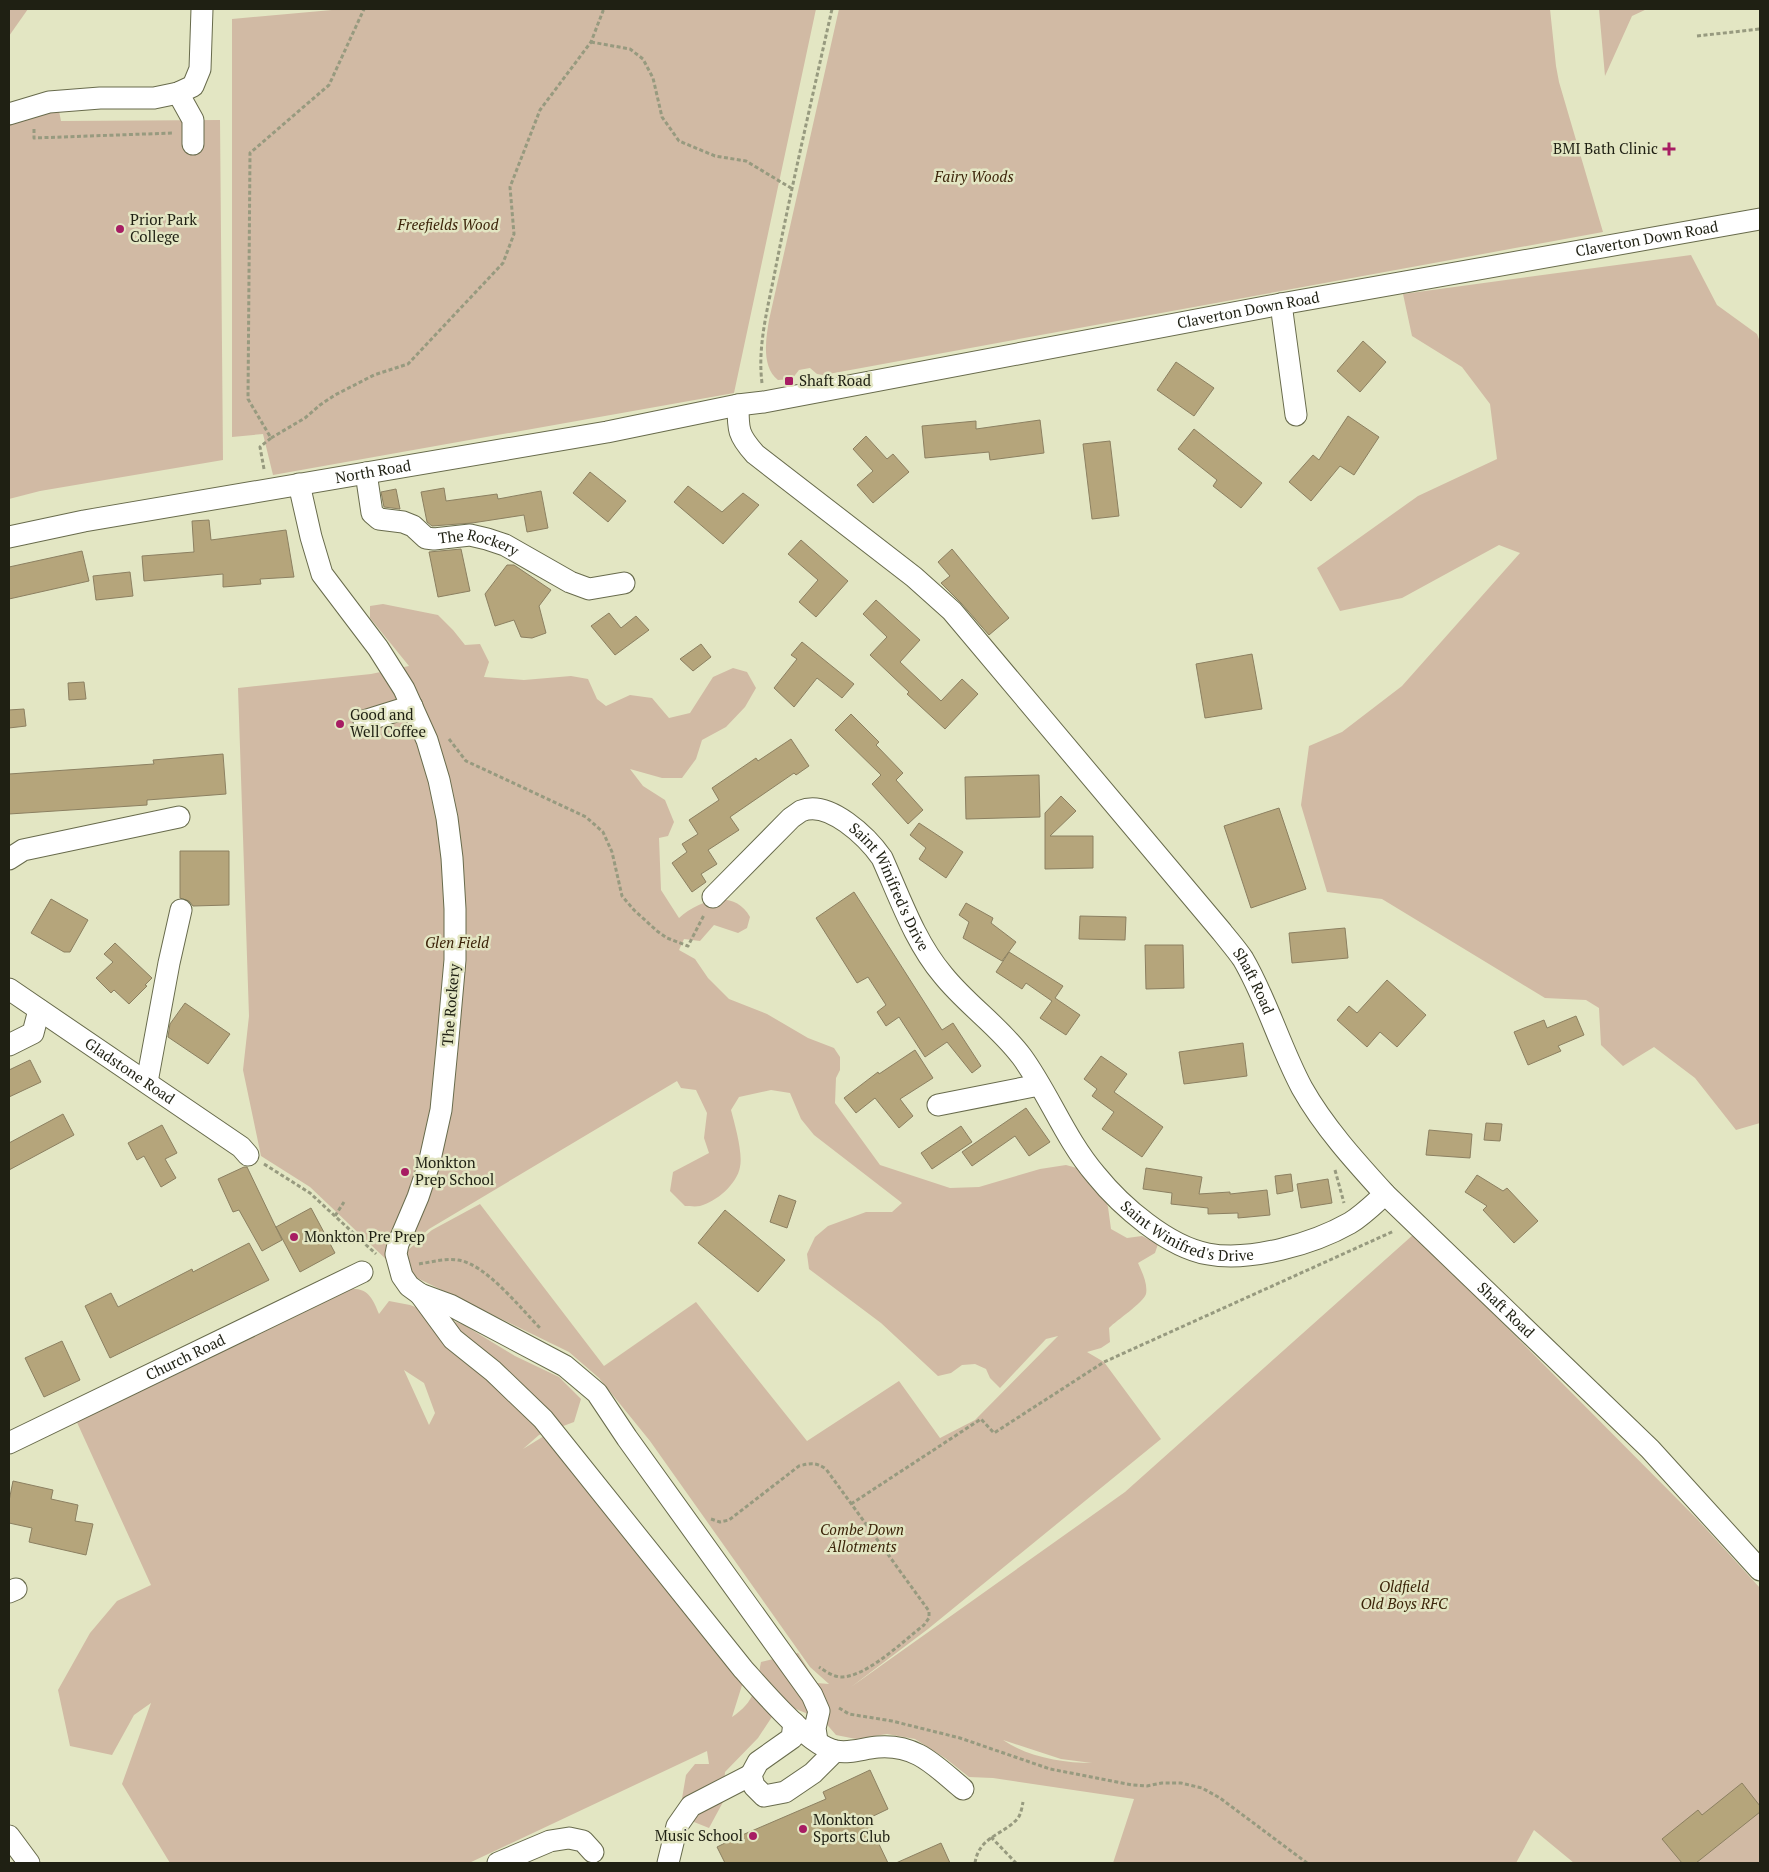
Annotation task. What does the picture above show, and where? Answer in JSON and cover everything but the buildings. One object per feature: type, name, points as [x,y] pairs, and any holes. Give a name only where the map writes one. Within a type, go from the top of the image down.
[{"type":"street","points":[[9,114],[49,102],[100,98],[154,98],[178,94],[193,86],[200,69],[202,9]]},
{"type":"street","points":[[178,94],[193,120],[193,138]]},
{"type":"street","name":"Claverton Down Road","points":[[738,405],[764,402],[1281,304],[1760,219]]},
{"type":"street","points":[[1281,304],[1296,415]]},
{"type":"street","name":"North Road","points":[[9,537],[268,489],[607,432],[738,405]]},
{"type":"street","name":"Shaft Road","points":[[738,405],[738,424],[742,439],[755,454],[914,577],[952,610],[1222,932],[1242,958],[1258,988],[1302,1087],[1352,1158],[1385,1194],[1650,1449],[1760,1570]]},
{"type":"street","name":"The Rockery","points":[[366,473],[372,513],[379,519],[403,522],[413,526],[426,538],[434,540],[470,535],[487,538],[505,545],[570,582],[589,589],[624,583]]},
{"type":"street","name":"The Rockery","points":[[300,484],[311,537],[322,574],[378,648],[404,689],[429,748],[447,818],[455,909],[455,960],[441,1110],[430,1164],[398,1244],[396,1254],[399,1268]]},
{"type":"street","points":[[364,721],[412,706]]},
{"type":"street","name":"Saint Winifred's Drive","points":[[713,898],[791,818],[802,811],[816,809],[830,813],[857,830],[882,858],[922,946],[931,960],[944,977],[1012,1043],[1039,1084],[1078,1152],[1119,1201],[1148,1225],[1173,1241],[1208,1254],[1242,1255],[1273,1252],[1309,1241],[1350,1223],[1385,1194]]},
{"type":"street","points":[[9,859],[23,850],[179,817]]},
{"type":"street","points":[[147,1082],[181,910]]},
{"type":"street","name":"Gladstone Road","points":[[9,989],[241,1147],[248,1155]]},
{"type":"street","points":[[9,1045],[33,1032],[39,1010]]},
{"type":"street","points":[[938,1105],[1039,1084]]},
{"type":"street","points":[[399,1268],[409,1286],[420,1294],[450,1305],[565,1366],[597,1393],[812,1695],[819,1711],[816,1728],[826,1746]]},
{"type":"street","name":"Church Road","points":[[9,1443],[362,1272]]},
{"type":"street","points":[[420,1294],[453,1339],[493,1371],[543,1419],[744,1669],[809,1737],[826,1746],[853,1752],[865,1748],[894,1746],[919,1754],[963,1788]]},
{"type":"street","points":[[794,1723],[792,1738],[758,1762],[752,1775],[754,1786],[764,1796],[785,1792],[813,1773],[826,1746]]},
{"type":"street","points":[[668,1863],[677,1826],[691,1806],[752,1775]]},
{"type":"street","points":[[9,1836],[29,1863]]},
{"type":"street","points":[[498,1863],[561,1838],[583,1841],[593,1852]]},
{"type":"path","points":[[271,438],[248,399],[250,153],[329,85],[364,9]]},
{"type":"path","points":[[268,489],[260,447],[271,438],[305,418],[335,395],[374,375],[408,364],[503,263],[514,234],[510,187],[540,110],[591,42],[602,11],[601,9]]},
{"type":"path","points":[[764,402],[760,367],[763,340],[791,188],[832,9]]},
{"type":"path","points":[[1697,36],[1760,29]]},
{"type":"path","points":[[591,42],[630,49],[643,58],[654,78],[662,117],[679,141],[714,156],[746,161],[791,188]]},
{"type":"path","points":[[33,106],[34,138],[193,138]]},
{"type":"path","points":[[445,734],[466,760],[586,817],[603,832],[612,852],[622,896],[634,910],[667,938],[688,946],[713,898]]},
{"type":"path","points":[[248,1155],[310,1193],[379,1257]]},
{"type":"path","points":[[335,1216],[344,1202]]},
{"type":"path","points":[[851,1504],[981,1419],[994,1433],[1104,1362],[1406,1226],[1413,1220]]},
{"type":"path","points":[[399,1268],[444,1260],[458,1260],[472,1264],[513,1297],[546,1333]]},
{"type":"path","points":[[715,1526],[709,1518],[720,1522],[728,1520],[799,1466],[811,1463],[818,1464],[826,1470],[925,1603],[929,1611],[929,1618],[924,1625],[866,1670],[851,1676],[838,1677],[829,1674],[815,1663]]},
{"type":"path","points":[[835,1703],[839,1709],[849,1714],[892,1720],[960,1738],[1050,1769],[1132,1785],[1147,1786],[1162,1783],[1181,1783],[1202,1788],[1220,1798],[1307,1863]]},
{"type":"path","points":[[975,1863],[976,1857],[986,1841],[1019,1817],[1023,1802]]},
{"type":"path","points":[[992,1837],[1016,1863]]},
{"type":"green space","points":[[9,9],[28,9],[9,36]]},
{"type":"green space","name":"Freefields Wood","points":[[343,9],[816,9],[734,393],[273,475],[263,434],[232,437],[232,19]]},
{"type":"green space","name":"Fairy Woods","points":[[839,9],[1550,9],[1559,82],[1603,232],[823,375],[817,374],[810,368],[799,370],[792,379],[778,380],[769,368],[767,360],[766,343],[769,320]]},
{"type":"green space","points":[[1599,9],[1647,9],[1632,16],[1605,76]]},
{"type":"green space","name":"Prior Park College","points":[[58,106],[61,121],[220,120],[223,460],[40,491],[9,499],[9,123]]},
{"type":"green space","points":[[1691,255],[1717,305],[1757,334],[1760,342],[1760,1123],[1736,1130],[1695,1078],[1654,1047],[1623,1066],[1601,1045],[1599,1008],[1586,1000],[1545,998],[1382,899],[1327,892],[1301,805],[1309,746],[1342,732],[1402,686],[1520,553],[1499,545],[1402,598],[1340,611],[1317,568],[1418,496],[1497,459],[1490,404],[1462,367],[1412,336],[1403,294]]},
{"type":"green space","points":[[383,604],[438,615],[465,645],[480,644],[489,662],[484,677],[524,680],[571,676],[588,679],[597,699],[606,706],[630,695],[652,698],[669,718],[690,713],[713,677],[733,668],[747,672],[756,688],[745,707],[726,727],[702,740],[696,759],[682,778],[662,778],[630,769],[643,786],[665,800],[674,822],[668,836],[659,838],[661,890],[679,918],[696,906],[716,900],[735,902],[750,917],[747,928],[738,933],[714,925],[700,941],[684,939],[679,950],[695,959],[708,978],[729,999],[767,1014],[808,1038],[834,1048],[840,1057],[840,1070],[836,1078],[835,1103],[880,1165],[950,1188],[979,1187],[1040,1169],[1066,1165],[1084,1170],[1103,1194],[1108,1207],[1111,1229],[1127,1238],[1142,1236],[1158,1244],[1155,1253],[1138,1263],[1146,1286],[1144,1298],[1109,1328],[1110,1342],[1101,1348],[1087,1352],[1104,1362],[1161,1439],[928,1629],[851,1687],[1125,1492],[1414,1234],[1698,1520],[1760,1588],[1760,1863],[1574,1863],[1534,1830],[1516,1863],[1113,1863],[1134,1799],[993,1778],[969,1777],[945,1758],[915,1739],[887,1734],[856,1739],[836,1735],[823,1720],[781,1703],[758,1738],[725,1772],[723,1802],[709,1828],[679,1816],[686,1775],[695,1764],[709,1764],[707,1751],[469,1863],[170,1863],[122,1784],[151,1703],[134,1715],[112,1755],[70,1746],[58,1690],[90,1633],[117,1601],[151,1585],[75,1418],[349,1289],[361,1290],[369,1295],[379,1314],[389,1301],[410,1305],[464,1325],[515,1356],[559,1377],[581,1399],[574,1422],[539,1435],[523,1449],[544,1436],[744,1679],[732,1717],[746,1706],[750,1700],[756,1686],[761,1662],[798,1653],[817,1683],[829,1684],[810,1667],[650,1441],[599,1378],[569,1352],[413,1276],[407,1263],[408,1250],[432,1230],[480,1204],[604,1366],[696,1302],[807,1441],[899,1381],[940,1438],[975,1420],[1058,1336],[1046,1339],[1000,1388],[990,1378],[986,1369],[975,1364],[962,1365],[951,1373],[938,1376],[881,1323],[809,1269],[807,1254],[815,1237],[828,1226],[866,1212],[892,1212],[902,1203],[814,1135],[801,1119],[790,1093],[771,1090],[739,1097],[731,1110],[738,1139],[740,1167],[735,1180],[730,1186],[713,1201],[706,1204],[685,1206],[670,1191],[673,1172],[709,1153],[704,1138],[707,1113],[696,1090],[681,1088],[677,1081],[429,1229],[390,1263],[310,1187],[261,1156],[243,1070],[249,1016],[238,688],[371,674],[409,666],[370,618],[370,606]],"holes":[[[404,1370],[424,1383],[435,1413],[429,1425]],[[1003,1740],[1061,1759],[1092,1763],[1069,1762],[1034,1755]]]},
{"type":"place","name":"BMI Bath Clinic","points":[[1669,149]]},
{"type":"place","name":"Prior Park College","points":[[120,229]]},
{"type":"place","name":"Shaft Road","points":[[789,381]]},
{"type":"place","name":"Good and Well Coffee","points":[[340,724]]},
{"type":"place","name":"Monkton Prep School","points":[[405,1172]]},
{"type":"place","name":"Monkton Pre Prep","points":[[294,1237]]},
{"type":"place","name":"Monkton Sports Club","points":[[803,1829]]},
{"type":"place","name":"Music School","points":[[753,1836]]},
{"type":"park label","name":"Glen Field","points":[[457,943]]},
{"type":"park label","name":"Combe Down Allotments","points":[[862,1538]]},
{"type":"park label","name":"Oldfield Old Boys RFC","points":[[1404,1596]]}]
